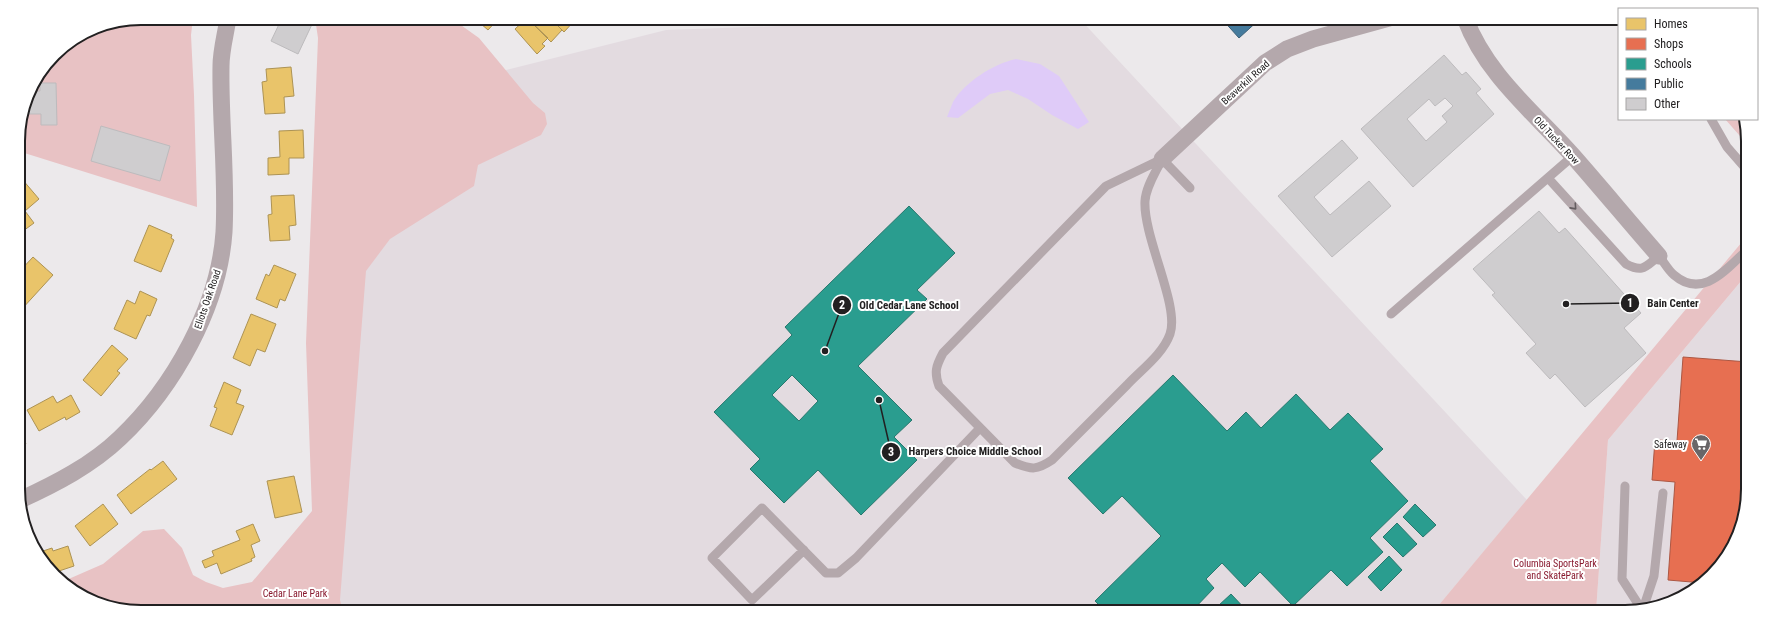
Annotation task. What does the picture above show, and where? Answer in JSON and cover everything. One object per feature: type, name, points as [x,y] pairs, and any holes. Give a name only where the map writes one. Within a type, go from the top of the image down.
[{"type":"street","name":"Eliots Oak Road","points":[[25,498],[51,486],[86,464],[120,438],[146,410],[167,381],[186,351],[202,320],[214,282],[224,233],[226,179],[221,64],[227,25]]},
{"type":"street","name":"Beaverkill Road","points":[[1162,159],[1265,63],[1287,49],[1313,38],[1362,25]]},
{"type":"street","name":"Old Tucker Row","points":[[1468,25],[1470,32],[1486,57],[1512,92],[1573,156],[1659,256]]},
{"type":"lane","points":[[1712,120],[1727,147],[1741,163]]},
{"type":"lane","points":[[1391,314],[1573,156]]},
{"type":"lane","points":[[1162,159],[1190,188]]},
{"type":"lane","points":[[1162,159],[1148,186],[1145,200],[1146,222],[1169,304],[1171,333],[1165,344],[1052,460],[1040,468],[1029,469],[1015,463],[939,386],[935,375],[936,366],[944,353],[1106,186],[1162,159]]},
{"type":"lane","points":[[1548,178],[1626,264],[1636,269],[1644,268],[1659,256],[1673,274],[1683,282],[1702,284],[1714,280],[1741,255]]},
{"type":"lane","points":[[804,550],[752,600],[712,558],[762,508],[804,550],[826,573],[838,572],[856,558],[904,510],[980,428]]},
{"type":"lane","points":[[1625,486],[1622,579],[1638,604]]},
{"type":"lane","points":[[1644,603],[1654,576],[1663,493]]},
{"type":"shaded area","points":[[811,25],[1086,25],[1527,500],[1439,605],[311,605],[326,301],[486,75],[666,30]]},
{"type":"shaded area","points":[[1016,59],[1040,64],[1059,76],[1089,122],[1078,129],[1052,115],[1028,99],[1008,90],[990,94],[958,118],[947,117],[953,102],[972,81],[998,65]]},
{"type":"shaded area","points":[[1741,281],[1741,489],[1740,504],[1735,526],[1729,540],[1717,560],[1696,581],[1669,596],[1648,603],[1633,605],[1596,605],[1608,440]]},
{"type":"green space","points":[[133,25],[192,25],[191,35],[197,207],[25,153],[27,118],[34,97],[41,83],[59,59],[83,41],[104,31],[118,27]]},
{"type":"green space","name":"Cedar Lane Park","points":[[316,25],[461,25],[479,38],[533,103],[545,113],[547,124],[541,135],[478,165],[474,186],[390,239],[366,271],[340,600],[341,605],[141,605],[118,603],[104,599],[90,593],[69,579],[103,564],[143,531],[164,529],[182,548],[193,575],[206,582],[223,588],[252,582],[312,511],[306,343],[318,38]]},
{"type":"green space","points":[[1726,120],[1739,120],[1741,137]]},
{"type":"green space","name":"Columbia SportsPark and SkatePark","points":[[1741,243],[1741,281],[1608,440],[1596,605],[1439,605]]},
{"type":"building: Homes","points":[[482,25],[493,25],[488,30]]},
{"type":"building: Homes","points":[[519,25],[534,25],[548,38],[542,44],[545,46],[537,54],[515,29]]},
{"type":"building: Homes","points":[[534,25],[557,25],[562,30],[551,42]]},
{"type":"building: Homes","points":[[557,25],[570,25],[564,32]]},
{"type":"building: Homes","points":[[291,67],[294,96],[284,97],[285,113],[265,114],[262,82],[267,81],[266,69]]},
{"type":"building: Homes","points":[[303,130],[304,158],[289,158],[289,174],[268,175],[268,158],[280,157],[279,131]]},
{"type":"building: Homes","points":[[25,183],[39,199],[25,211]]},
{"type":"building: Homes","points":[[294,195],[296,225],[289,226],[290,240],[270,241],[268,215],[272,214],[271,196]]},
{"type":"building: Homes","points":[[25,211],[34,223],[25,230]]},
{"type":"building: Homes","points":[[149,225],[172,235],[171,238],[174,240],[161,272],[134,261]]},
{"type":"building: Homes","points":[[33,257],[53,275],[25,306],[25,266]]},
{"type":"building: Homes","points":[[274,265],[296,274],[285,301],[280,299],[277,308],[256,299],[266,274],[269,276]]},
{"type":"building: Homes","points":[[140,291],[157,299],[150,316],[147,315],[136,339],[114,329],[127,300],[135,304]]},
{"type":"building: Homes","points":[[251,314],[276,324],[265,352],[257,349],[250,366],[233,358]]},
{"type":"building: Homes","points":[[112,345],[128,359],[117,371],[120,373],[101,396],[83,380]]},
{"type":"building: Homes","points":[[224,382],[241,390],[236,403],[244,406],[232,435],[210,426],[217,408],[214,407]]},
{"type":"building: Homes","points":[[71,395],[80,412],[66,420],[65,417],[39,431],[27,410],[53,396],[57,403]]},
{"type":"building: Homes","points":[[163,461],[177,479],[131,514],[117,495],[150,469],[151,470]]},
{"type":"building: Homes","points":[[294,476],[302,512],[275,518],[267,481]]},
{"type":"building: Homes","points":[[103,504],[118,524],[90,546],[75,526]]},
{"type":"building: Homes","points":[[253,524],[260,541],[251,545],[255,557],[251,559],[252,561],[221,574],[217,563],[205,568],[202,561],[214,556],[212,551],[240,540],[236,531]]},
{"type":"building: Homes","points":[[68,546],[74,566],[60,571],[44,551],[52,548],[53,551]]},
{"type":"building: Shops","name":"Safeway","points":[[1683,357],[1741,361],[1741,489],[1737,519],[1729,540],[1717,560],[1694,582],[1668,580],[1675,482],[1652,480],[1655,440],[1677,441]]},
{"type":"building: Schools","points":[[909,206],[955,253],[917,290],[927,299],[858,366],[912,420],[894,437],[917,460],[861,515],[818,470],[784,503],[750,469],[760,459],[714,412],[792,335],[785,327]],"holes":[[[792,375],[818,401],[799,421],[772,395]]]},
{"type":"building: Schools","points":[[1173,375],[1227,431],[1246,412],[1261,428],[1296,394],[1330,430],[1348,413],[1383,449],[1370,461],[1408,501],[1370,538],[1383,552],[1347,586],[1331,570],[1294,605],[1292,605],[1260,572],[1245,587],[1222,563],[1206,579],[1214,588],[1198,605],[1099,605],[1095,601],[1161,536],[1122,496],[1103,514],[1068,478]]},
{"type":"building: Schools","points":[[1415,504],[1436,525],[1423,537],[1403,517]]},
{"type":"building: Schools","points":[[1397,523],[1417,544],[1403,557],[1383,537]]},
{"type":"building: Schools","points":[[1389,556],[1402,570],[1381,591],[1368,577]]},
{"type":"building: Schools","points":[[1231,594],[1241,605],[1219,605]]},
{"type":"building: Public","points":[[1227,25],[1253,25],[1239,38]]},
{"type":"building: Other","points":[[279,25],[312,25],[298,54],[271,41]]},
{"type":"building: Other","points":[[1444,55],[1462,75],[1466,72],[1481,89],[1476,93],[1494,114],[1413,187],[1361,129]],"holes":[[[1445,98],[1453,106],[1442,116],[1447,122],[1426,141],[1407,119],[1429,99],[1435,106]]]},
{"type":"building: Other","points":[[41,83],[56,83],[57,125],[41,125],[41,114],[28,114],[37,91],[40,91]]},
{"type":"building: Other","points":[[101,126],[170,146],[160,181],[91,161]]},
{"type":"building: Other","points":[[1342,140],[1358,158],[1314,197],[1330,215],[1369,181],[1391,206],[1332,257],[1278,196]]},
{"type":"building: Other","points":[[1539,211],[1559,233],[1565,228],[1641,313],[1624,328],[1646,353],[1585,407],[1555,374],[1550,379],[1526,353],[1536,344],[1492,295],[1495,293],[1473,269]]},
{"type":"place","name":"Bain Center","points":[[1566,304]]},
{"type":"place","name":"Old Cedar Lane School","points":[[825,351]]},
{"type":"place","name":"Harpers Choice Middle School","points":[[879,400]]},
{"type":"place","name":"Safeway","points":[[1701,461]]}]
